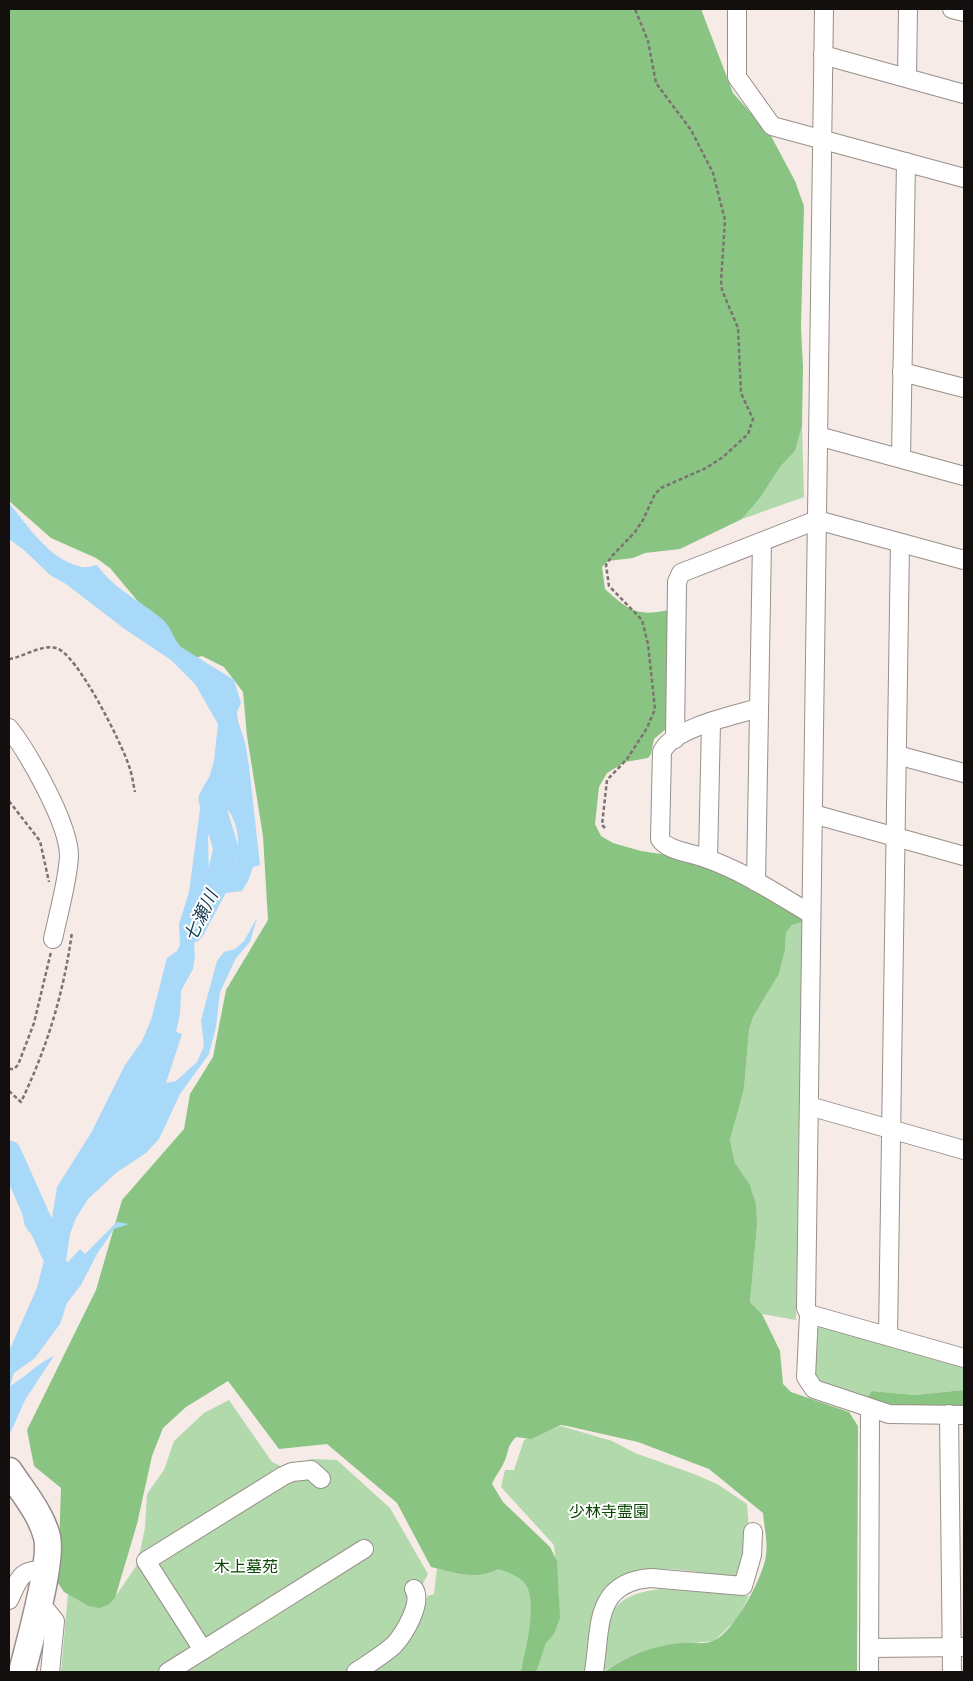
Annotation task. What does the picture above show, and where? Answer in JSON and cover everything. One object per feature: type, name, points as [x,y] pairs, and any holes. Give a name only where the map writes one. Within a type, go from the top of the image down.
[{"type":"highway","points":[[9,1471],[34,1508],[48,1539],[37,1607],[22,1672]]},
{"type":"street","points":[[737,9],[736,68],[739,81],[772,126],[964,178]]},
{"type":"street","points":[[824,9],[806,1308],[809,1314],[806,1377],[818,1391],[870,1409],[894,1414],[957,1414],[958,1647],[952,1672]]},
{"type":"street","points":[[906,78],[908,9]]},
{"type":"street","points":[[952,9],[964,12]]},
{"type":"street","points":[[823,55],[964,94]]},
{"type":"street","points":[[902,458],[906,162]]},
{"type":"street","points":[[902,372],[964,388]]},
{"type":"street","points":[[818,436],[964,476]]},
{"type":"street","points":[[675,739],[678,577],[681,574],[817,520],[964,560]]},
{"type":"street","points":[[756,882],[762,542]]},
{"type":"street","points":[[888,1336],[900,543]]},
{"type":"street","points":[[759,708],[691,730],[666,746],[662,752],[660,839],[665,845],[708,859],[756,882],[811,914]]},
{"type":"street","points":[[708,859],[710,723]]},
{"type":"street","points":[[10,733],[52,801],[68,849],[67,866],[53,939]]},
{"type":"street","points":[[896,755],[964,773]]},
{"type":"street","points":[[813,814],[964,856]]},
{"type":"street","points":[[809,1106],[964,1150]]},
{"type":"street","points":[[809,1314],[964,1358]]},
{"type":"street","points":[[870,1409],[870,1672]]},
{"type":"street","points":[[203,1650],[146,1560],[282,1476],[292,1472],[311,1470],[321,1479]]},
{"type":"street","points":[[594,1672],[604,1606],[612,1594],[629,1584],[651,1578],[743,1586],[752,1555],[753,1532]]},
{"type":"street","points":[[168,1672],[364,1549]]},
{"type":"street","points":[[9,1600],[25,1572],[32,1569],[44,1571]]},
{"type":"street","points":[[356,1672],[398,1640],[417,1603],[418,1594],[414,1589]]},
{"type":"street","points":[[37,1607],[47,1611],[54,1621],[50,1672]]},
{"type":"street","points":[[870,1648],[958,1647]]},
{"type":"path","points":[[605,828],[602,825],[607,780],[628,759],[647,728],[655,709],[648,644],[642,620],[609,586],[606,565],[644,520],[655,494],[661,488],[706,468],[724,457],[748,434],[753,419],[741,393],[738,328],[722,290],[725,220],[721,200],[710,164],[691,130],[656,83],[650,47],[636,9]]},
{"type":"path","points":[[9,659],[24,656],[43,648],[51,647],[63,650],[88,685],[120,744],[130,767],[135,792]]},
{"type":"path","points":[[9,1091],[21,1102],[37,1069],[63,986],[73,925]]},
{"type":"green space","points":[[9,9],[701,9],[733,93],[771,136],[795,181],[804,206],[801,327],[803,367],[802,426],[795,451],[780,467],[760,498],[742,519],[680,549],[645,553],[633,558],[608,561],[602,567],[605,589],[627,607],[648,613],[668,610],[673,723],[654,739],[651,754],[648,758],[625,762],[607,773],[599,787],[595,824],[601,836],[613,843],[641,851],[681,857],[747,883],[802,918],[802,922],[792,925],[786,933],[785,950],[779,974],[753,1017],[749,1030],[744,1089],[730,1140],[735,1163],[750,1185],[756,1205],[757,1226],[750,1302],[762,1314],[780,1351],[783,1384],[791,1392],[849,1412],[858,1426],[857,1672],[604,1672],[632,1656],[661,1646],[713,1641],[729,1628],[754,1590],[764,1564],[767,1545],[763,1513],[709,1469],[638,1442],[561,1425],[531,1439],[516,1437],[510,1444],[503,1465],[492,1484],[503,1502],[550,1547],[557,1561],[560,1618],[554,1634],[546,1643],[536,1672],[521,1672],[531,1611],[528,1589],[523,1581],[514,1575],[498,1569],[490,1573],[473,1575],[431,1567],[397,1503],[327,1444],[279,1449],[228,1381],[186,1407],[163,1428],[152,1456],[137,1524],[115,1598],[108,1605],[99,1608],[89,1606],[64,1592],[48,1568],[59,1548],[61,1488],[34,1466],[27,1430],[96,1290],[122,1200],[184,1129],[190,1094],[213,1057],[226,990],[268,920],[263,836],[247,736],[243,692],[224,667],[202,656],[195,658],[182,654],[110,568],[96,558],[51,538],[9,501]]},
{"type":"green space","points":[[802,426],[804,497],[742,519],[760,498],[780,467],[795,451]]},
{"type":"green space","points":[[802,922],[796,1320],[762,1314],[750,1302],[757,1226],[752,1190],[735,1163],[730,1140],[744,1089],[749,1030],[753,1017],[779,974],[785,950],[786,933],[792,925]]},
{"type":"green space","points":[[822,1325],[964,1367],[964,1390],[914,1395],[872,1391],[865,1400],[820,1386],[815,1375],[815,1331]]},
{"type":"green space","points":[[964,1390],[964,1406],[904,1406],[865,1400],[872,1391],[914,1395]]},
{"type":"green space","name":"木上墓苑","points":[[229,1400],[272,1462],[283,1467],[312,1459],[337,1460],[390,1508],[428,1574],[406,1615],[385,1644],[346,1672],[61,1672],[68,1593],[95,1603],[115,1597],[137,1565],[145,1528],[147,1494],[164,1470],[174,1441],[204,1413]]},
{"type":"green space","name":"少林寺霊園","points":[[561,1426],[612,1441],[635,1453],[694,1474],[717,1484],[747,1504],[749,1530],[740,1576],[736,1578],[663,1569],[629,1575],[614,1584],[599,1597],[588,1672],[370,1672],[428,1596],[434,1594],[437,1567],[511,1558],[540,1593],[559,1596],[554,1545],[501,1487],[505,1470],[514,1470],[524,1440]]},
{"type":"green space","points":[[660,1589],[749,1596],[737,1619],[714,1641],[662,1646],[628,1658],[602,1672],[607,1626],[611,1615],[618,1605],[627,1598]]},
{"type":"water","points":[[9,503],[32,532],[50,550],[70,563],[82,567],[97,565],[119,588],[164,621],[181,647],[234,680],[241,703],[237,712],[238,721],[245,742],[249,766],[260,865],[253,867],[242,891],[226,893],[223,887],[233,869],[238,849],[238,838],[233,819],[228,810],[214,817],[208,836],[209,886],[205,913],[194,943],[195,957],[193,969],[181,991],[180,1014],[176,1032],[182,1034],[166,1083],[176,1081],[197,1062],[204,1046],[201,1020],[217,961],[224,952],[235,949],[244,941],[257,918],[250,942],[236,958],[220,992],[216,1027],[209,1054],[180,1094],[159,1139],[146,1153],[116,1173],[88,1199],[76,1218],[70,1234],[66,1261],[68,1262],[80,1249],[85,1254],[117,1222],[129,1224],[114,1229],[97,1254],[81,1285],[67,1303],[60,1324],[35,1358],[14,1373],[10,1386],[42,1362],[54,1356],[25,1400],[9,1436],[9,1351],[37,1288],[45,1256],[42,1244],[25,1226],[19,1200],[19,1185],[9,1159],[9,1145],[18,1157],[25,1174],[30,1214],[40,1230],[49,1236],[57,1187],[91,1133],[125,1065],[142,1041],[151,1020],[167,958],[177,951],[180,945],[179,924],[189,892],[203,787],[209,778],[214,761],[218,724],[195,684],[171,660],[126,630],[66,584],[50,575],[24,550],[9,539]]},
{"type":"waterway","name":"七瀬川","points":[[192,930],[218,881],[226,849],[211,799],[219,785]]},
{"type":"waterway","points":[[9,1153],[53,1252]]}]
